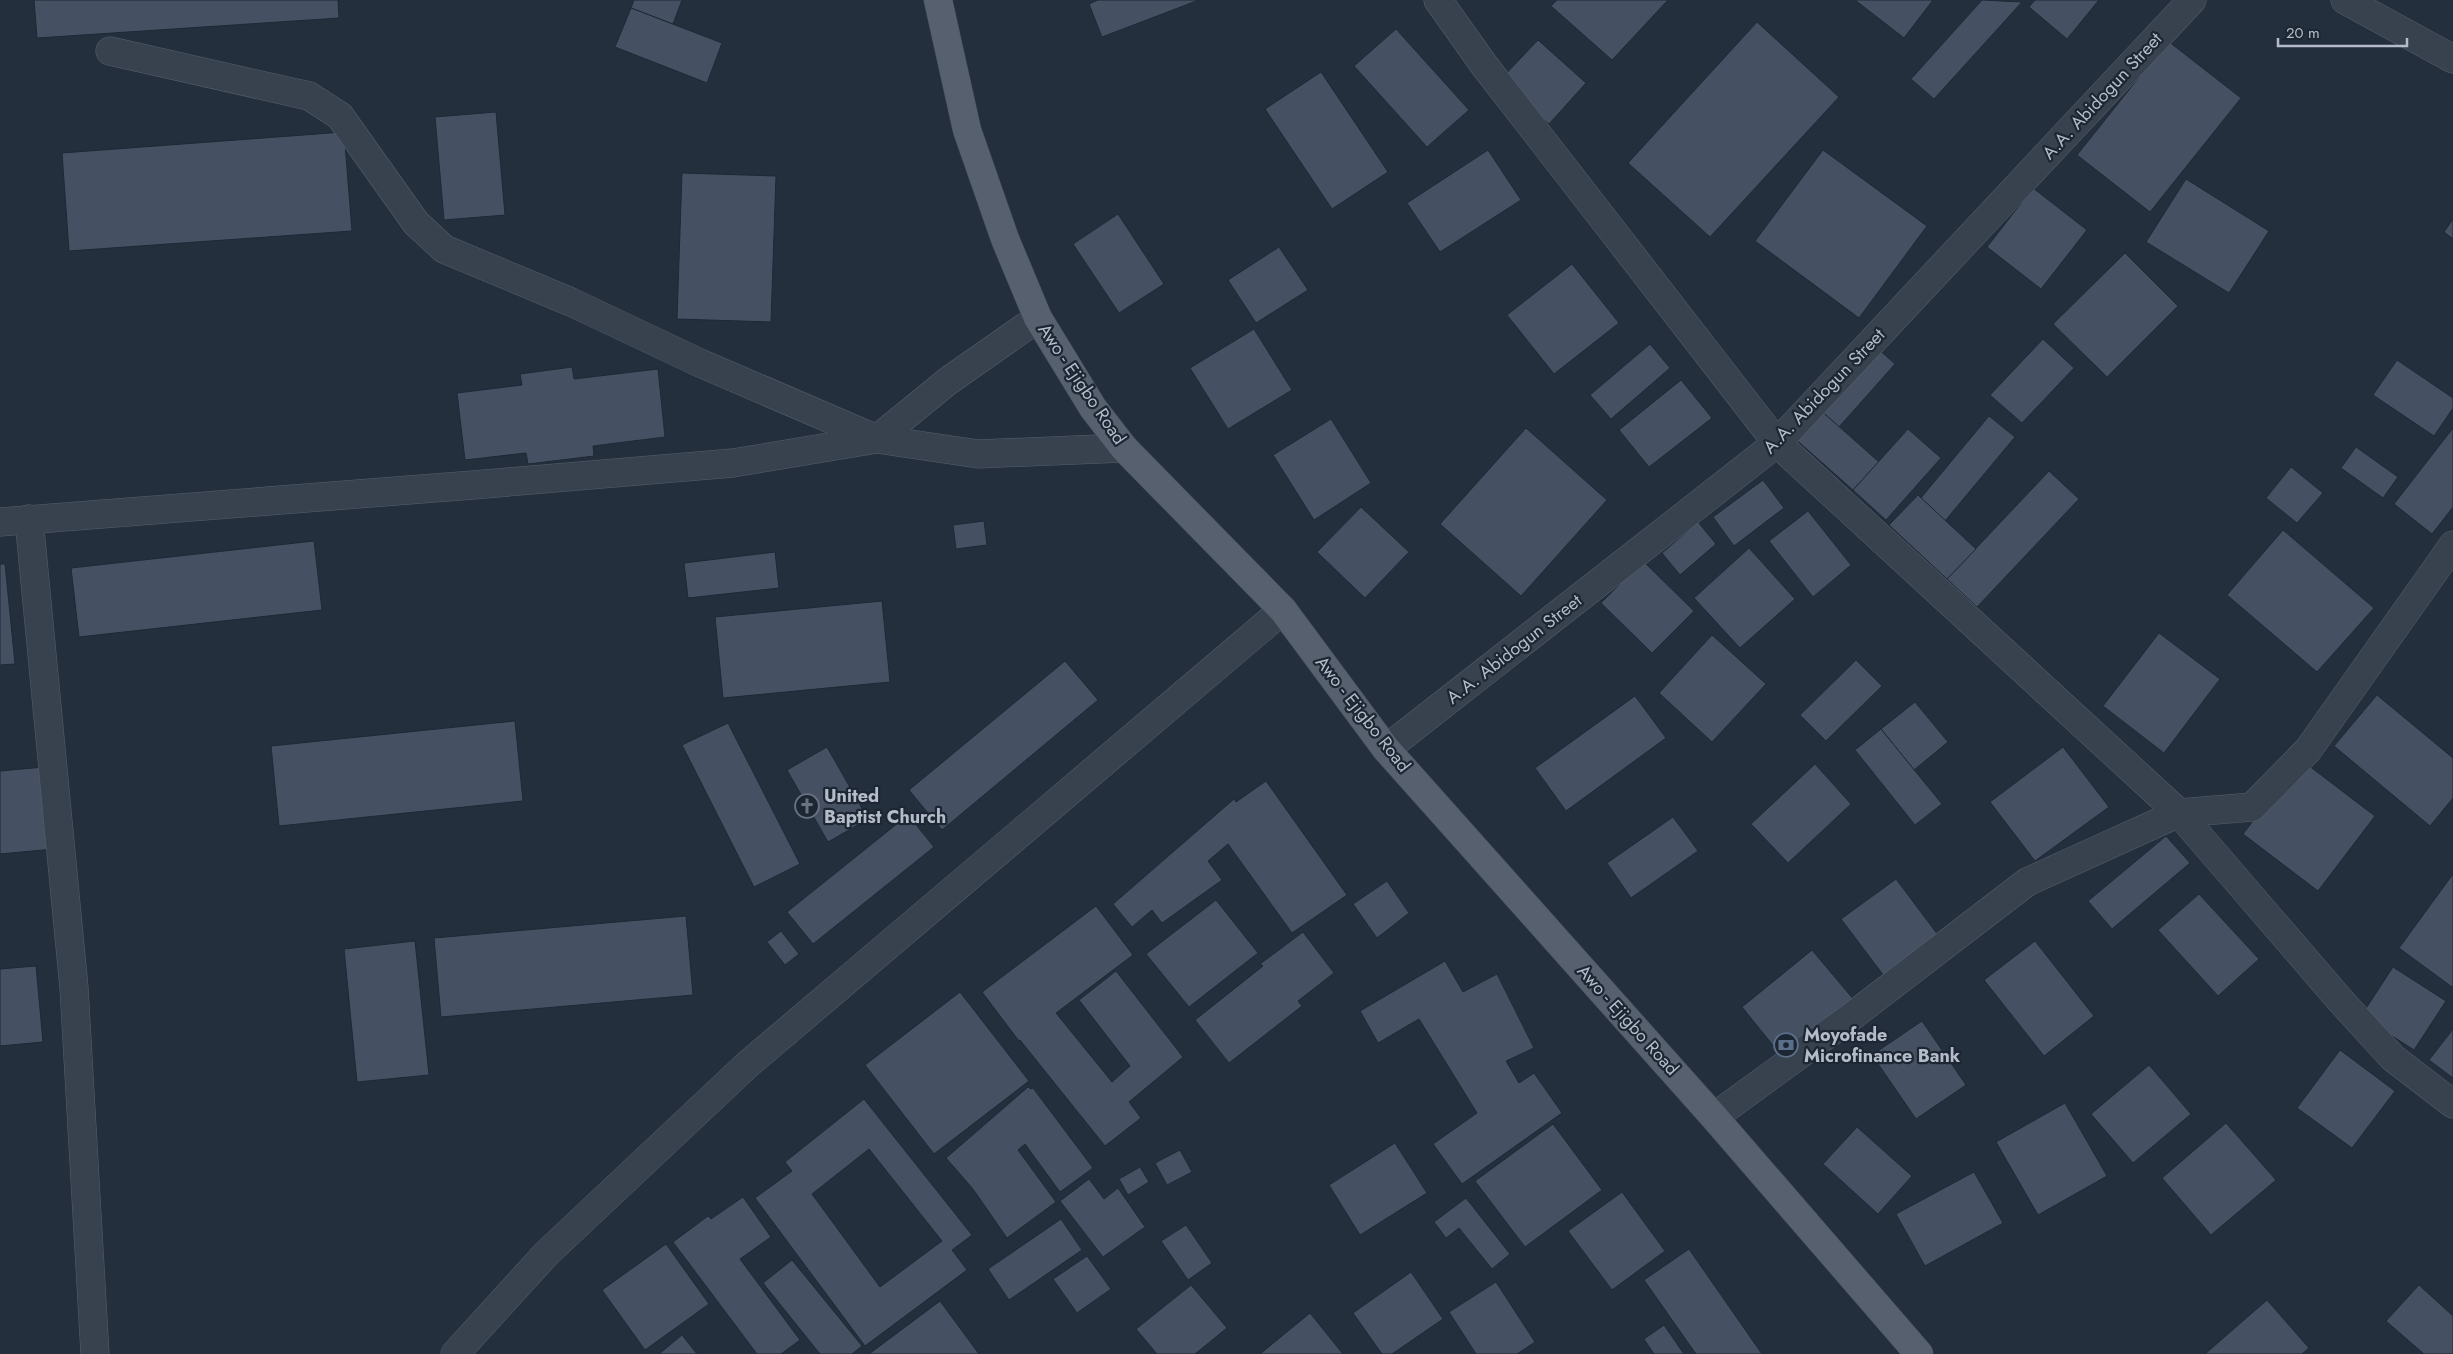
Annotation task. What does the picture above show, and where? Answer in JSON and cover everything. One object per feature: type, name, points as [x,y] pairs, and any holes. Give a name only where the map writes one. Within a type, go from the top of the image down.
[{"type":"main road","name":"Awo - Ejigbo Road","points":[[938,0],[968,130],[1005,239],[1038,318],[1094,408],[1124,448],[1282,610],[1386,749],[1714,1117],[1919,1354]]},
{"type":"street","points":[[1438,0],[1484,65],[1777,443],[2180,813],[2340,1000],[2393,1058],[2453,1104]]},
{"type":"street","name":"A.A. Abidogun Street","points":[[1386,749],[1777,443],[2192,0]]},
{"type":"street","points":[[2345,0],[2453,59]]},
{"type":"street","points":[[110,51],[309,96],[340,116],[416,223],[444,249],[571,302],[700,363],[877,439],[978,454],[1124,448]]},
{"type":"street","points":[[0,522],[473,486],[733,463],[877,439],[948,381],[1038,318]]},
{"type":"street","points":[[29,519],[74,988],[95,1354]]},
{"type":"street","points":[[1714,1117],[1847,1020],[2027,882],[2180,813],[2252,807],[2308,750],[2453,545]]},
{"type":"street","points":[[455,1354],[546,1254],[747,1065],[1282,610]]},
{"type":"building","points":[[34,0],[338,0],[339,18],[37,38]]},
{"type":"building","points":[[634,0],[682,0],[673,24],[631,8]]},
{"type":"building","points":[[1098,0],[1199,0],[1102,37],[1089,4]]},
{"type":"building","points":[[1557,0],[1668,0],[1612,60],[1551,6]]},
{"type":"building","points":[[1855,0],[1933,0],[1904,38]]},
{"type":"building","points":[[1982,0],[2022,2],[1934,99],[1911,79]]},
{"type":"building","points":[[2035,0],[2099,0],[2067,39],[2029,7]]},
{"type":"building","points":[[631,8],[722,43],[707,83],[615,47]]},
{"type":"building","points":[[1757,22],[1839,97],[1710,237],[1628,163]]},
{"type":"building","points":[[1396,29],[1469,110],[1427,147],[1354,66]]},
{"type":"building","points":[[1538,40],[1586,83],[1549,124],[1500,80]]},
{"type":"building","points":[[2168,41],[2241,98],[2150,212],[2077,155]]},
{"type":"building","points":[[1321,72],[1388,172],[1332,209],[1265,109]]},
{"type":"building","points":[[496,112],[505,215],[444,220],[435,117]]},
{"type":"building","points":[[344,132],[352,231],[69,251],[62,153]]},
{"type":"building","points":[[1488,150],[1521,200],[1440,252],[1407,203]]},
{"type":"building","points":[[1823,150],[1927,226],[1859,318],[1755,241]]},
{"type":"building","points":[[682,173],[776,176],[771,322],[677,319]]},
{"type":"building","points":[[2186,179],[2269,231],[2229,293],[2146,242]]},
{"type":"building","points":[[2033,188],[2087,230],[2041,289],[1987,247]]},
{"type":"building","points":[[1118,214],[1164,284],[1119,313],[1073,244]]},
{"type":"building","points":[[2453,219],[2453,239],[2444,232]]},
{"type":"building","points":[[1279,247],[1308,290],[1256,323],[1228,280]]},
{"type":"building","points":[[2125,253],[2178,306],[2107,377],[2053,324]]},
{"type":"building","points":[[1572,264],[1619,323],[1554,374],[1507,315]]},
{"type":"building","points":[[1254,329],[1292,390],[1228,429],[1190,368]]},
{"type":"building","points":[[2043,339],[2074,368],[2022,423],[1990,395]]},
{"type":"building","points":[[1650,344],[1670,368],[1611,419],[1590,395]]},
{"type":"building","points":[[1875,346],[1895,364],[1839,427],[1820,410]]},
{"type":"building","points":[[2397,360],[2453,398],[2453,408],[2434,436],[2373,395]]},
{"type":"building","points":[[572,367],[574,379],[658,369],[665,437],[593,446],[594,456],[528,464],[526,453],[465,460],[457,393],[522,385],[520,374]]},
{"type":"building","points":[[1681,380],[1712,418],[1649,467],[1619,430]]},
{"type":"building","points":[[1818,408],[1879,462],[1853,490],[1792,436]]},
{"type":"building","points":[[1989,416],[2015,437],[1945,521],[1920,499]]},
{"type":"building","points":[[1331,419],[1371,483],[1314,520],[1273,455]]},
{"type":"building","points":[[1526,428],[1607,500],[1521,596],[1440,524]]},
{"type":"building","points":[[2453,428],[2453,507],[2432,534],[2394,504]]},
{"type":"building","points":[[1908,429],[1941,458],[1886,520],[1853,490]]},
{"type":"building","points":[[2356,447],[2398,477],[2383,498],[2341,468]]},
{"type":"building","points":[[2291,467],[2323,493],[2297,523],[2266,498]]},
{"type":"building","points":[[2049,471],[2079,499],[1977,607],[1947,579]]},
{"type":"building","points":[[1763,480],[1784,508],[1734,546],[1713,517]]},
{"type":"building","points":[[1918,495],[1976,549],[1947,579],[1889,525]]},
{"type":"building","points":[[1361,507],[1409,552],[1365,598],[1317,552]]},
{"type":"building","points":[[1808,511],[1851,565],[1813,597],[1769,541]]},
{"type":"building","points":[[984,521],[987,545],[956,549],[953,525]]},
{"type":"building","points":[[1698,522],[1716,544],[1680,575],[1662,553]]},
{"type":"building","points":[[2283,530],[2374,608],[2317,672],[2227,595]]},
{"type":"building","points":[[314,541],[322,610],[79,637],[71,568]]},
{"type":"building","points":[[1749,548],[1795,599],[1740,648],[1694,598]]},
{"type":"building","points":[[775,552],[779,588],[688,598],[684,563]]},
{"type":"building","points":[[1643,561],[1694,611],[1652,653],[1601,603]]},
{"type":"building","points":[[0,564],[5,564],[15,664],[0,665]]},
{"type":"building","points":[[882,601],[890,682],[723,698],[715,617]]},
{"type":"building","points":[[2159,633],[2220,679],[2164,753],[2103,706]]},
{"type":"building","points":[[1712,635],[1766,684],[1712,742],[1659,693]]},
{"type":"building","points":[[1856,660],[1882,686],[1826,741],[1800,715]]},
{"type":"building","points":[[1065,661],[1098,700],[942,830],[909,790]]},
{"type":"building","points":[[2377,695],[2453,758],[2453,798],[2430,826],[2334,746]]},
{"type":"building","points":[[1635,696],[1666,738],[1566,811],[1535,768]]},
{"type":"building","points":[[1915,702],[1948,742],[1914,770],[1881,729]]},
{"type":"building","points":[[515,721],[523,801],[279,826],[271,746]]},
{"type":"building","points":[[728,723],[800,864],[754,887],[682,745]]},
{"type":"building","points":[[1881,729],[1942,804],[1915,825],[1855,750]]},
{"type":"building","points":[[827,747],[868,819],[828,842],[787,770]]},
{"type":"building","points":[[2063,747],[2109,807],[2035,861],[1990,802]]},
{"type":"building","points":[[2300,759],[2375,816],[2318,891],[2243,834]]},
{"type":"building","points":[[1815,764],[1851,804],[1788,863],[1751,824]]},
{"type":"building","points":[[45,767],[54,849],[0,854],[0,771]]},
{"type":"building","points":[[1266,781],[1347,895],[1292,933],[1228,844],[1208,861],[1222,880],[1162,923],[1152,910],[1132,927],[1113,904],[1234,799],[1236,802]]},
{"type":"building","points":[[908,815],[934,847],[813,944],[787,912]]},
{"type":"building","points":[[1673,817],[1698,851],[1631,898],[1607,863]]},
{"type":"building","points":[[2166,836],[2190,863],[2112,929],[2088,901]]},
{"type":"building","points":[[2453,874],[2453,986],[2452,987],[2399,948]]},
{"type":"building","points":[[1896,879],[1938,935],[1884,976],[1841,919]]},
{"type":"building","points":[[1387,881],[1409,913],[1377,938],[1353,904]]},
{"type":"building","points":[[2199,894],[2259,959],[2218,996],[2158,930]]},
{"type":"building","points":[[1216,900],[1258,953],[1189,1007],[1146,954]]},
{"type":"building","points":[[1096,906],[1133,955],[1056,1013],[1112,1082],[1130,1066],[1079,1000],[1116,971],[1183,1057],[1129,1102],[1141,1118],[1105,1146],[1019,1041],[982,992]]},
{"type":"building","points":[[686,916],[693,995],[441,1017],[434,938]]},
{"type":"building","points":[[781,931],[799,954],[785,965],[767,942]]},
{"type":"building","points":[[1303,932],[1334,973],[1298,1001],[1302,1006],[1229,1063],[1195,1020],[1263,966],[1260,964]]},
{"type":"building","points":[[415,941],[429,1075],[357,1082],[344,949]]},
{"type":"building","points":[[2035,941],[2094,1016],[2044,1056],[1984,980]]},
{"type":"building","points":[[1812,950],[1859,1006],[1788,1064],[1742,1007]]},
{"type":"building","points":[[1445,961],[1463,992],[1497,974],[1534,1048],[1506,1061],[1519,1083],[1534,1073],[1562,1113],[1462,1184],[1433,1144],[1477,1113],[1419,1019],[1378,1043],[1360,1011]]},
{"type":"building","points":[[36,966],[43,1042],[0,1046],[0,969]]},
{"type":"building","points":[[2393,967],[2446,1001],[2414,1050],[2361,1016]]},
{"type":"building","points":[[960,992],[1029,1081],[934,1154],[865,1065]]},
{"type":"building","points":[[1922,1021],[1966,1085],[1916,1119],[1872,1055]]},
{"type":"building","points":[[2453,1029],[2453,1078],[2429,1060]]},
{"type":"building","points":[[2340,1050],[2395,1091],[2352,1148],[2297,1108]]},
{"type":"building","points":[[2149,1065],[2191,1114],[2133,1163],[2091,1114]]},
{"type":"building","points":[[1028,1087],[1033,1088],[1093,1168],[1060,1192],[1025,1144],[1018,1150],[1056,1202],[1007,1238],[973,1189],[946,1158]]},
{"type":"building","points":[[864,1099],[972,1235],[952,1250],[967,1270],[865,1346],[755,1198],[792,1171],[785,1162]],"holes":[[[869,1149],[942,1241],[880,1287],[812,1194]]]},
{"type":"building","points":[[2065,1103],[2107,1176],[2038,1215],[1996,1142]]},
{"type":"building","points":[[2226,1123],[2276,1180],[2211,1235],[2162,1178]]},
{"type":"building","points":[[1553,1124],[1602,1190],[1525,1247],[1475,1181]]},
{"type":"building","points":[[1857,1127],[1912,1176],[1878,1214],[1823,1164]]},
{"type":"building","points":[[1395,1143],[1427,1193],[1360,1235],[1329,1185]]},
{"type":"building","points":[[1180,1150],[1192,1172],[1167,1185],[1155,1163]]},
{"type":"building","points":[[1140,1167],[1149,1182],[1128,1195],[1119,1179]]},
{"type":"building","points":[[1974,1172],[2003,1223],[1925,1266],[1896,1214]]},
{"type":"building","points":[[1089,1179],[1104,1199],[1118,1188],[1145,1227],[1103,1257],[1060,1201]]},
{"type":"building","points":[[1622,1192],[1665,1251],[1612,1290],[1568,1231]]},
{"type":"building","points":[[743,1197],[771,1237],[740,1259],[800,1340],[781,1354],[757,1354],[673,1242],[708,1216],[711,1219]]},
{"type":"building","points":[[1466,1198],[1510,1254],[1492,1269],[1459,1228],[1446,1238],[1434,1222]]},
{"type":"building","points":[[1061,1219],[1082,1250],[1009,1300],[988,1269]]},
{"type":"building","points":[[1186,1225],[1212,1263],[1188,1280],[1161,1241]]},
{"type":"building","points":[[666,1244],[709,1304],[645,1350],[602,1290]]},
{"type":"building","points":[[1689,1249],[1762,1354],[1696,1354],[1644,1280]]},
{"type":"building","points":[[1087,1256],[1111,1289],[1077,1313],[1053,1279]]},
{"type":"building","points":[[792,1260],[862,1346],[852,1354],[820,1354],[763,1283]]},
{"type":"building","points":[[1411,1272],[1443,1319],[1392,1354],[1382,1354],[1353,1313]]},
{"type":"building","points":[[1496,1282],[1535,1342],[1517,1354],[1476,1354],[1449,1312]]},
{"type":"building","points":[[1191,1285],[1227,1328],[1195,1354],[1157,1354],[1136,1329]]},
{"type":"building","points":[[2419,1285],[2453,1316],[2453,1354],[2424,1354],[2386,1321]]},
{"type":"building","points":[[2267,1300],[2309,1348],[2302,1354],[2205,1354]]},
{"type":"building","points":[[940,1301],[979,1354],[869,1354]]},
{"type":"building","points":[[1310,1313],[1343,1354],[1260,1354]]},
{"type":"building","points":[[1664,1325],[1684,1354],[1654,1354],[1644,1339]]},
{"type":"building","points":[[682,1335],[697,1354],[659,1354]]},
{"type":"place","name":"United Baptist Church","points":[[807,806]]},
{"type":"place","name":"Moyofade Microfinance Bank","points":[[1786,1045]]}]
